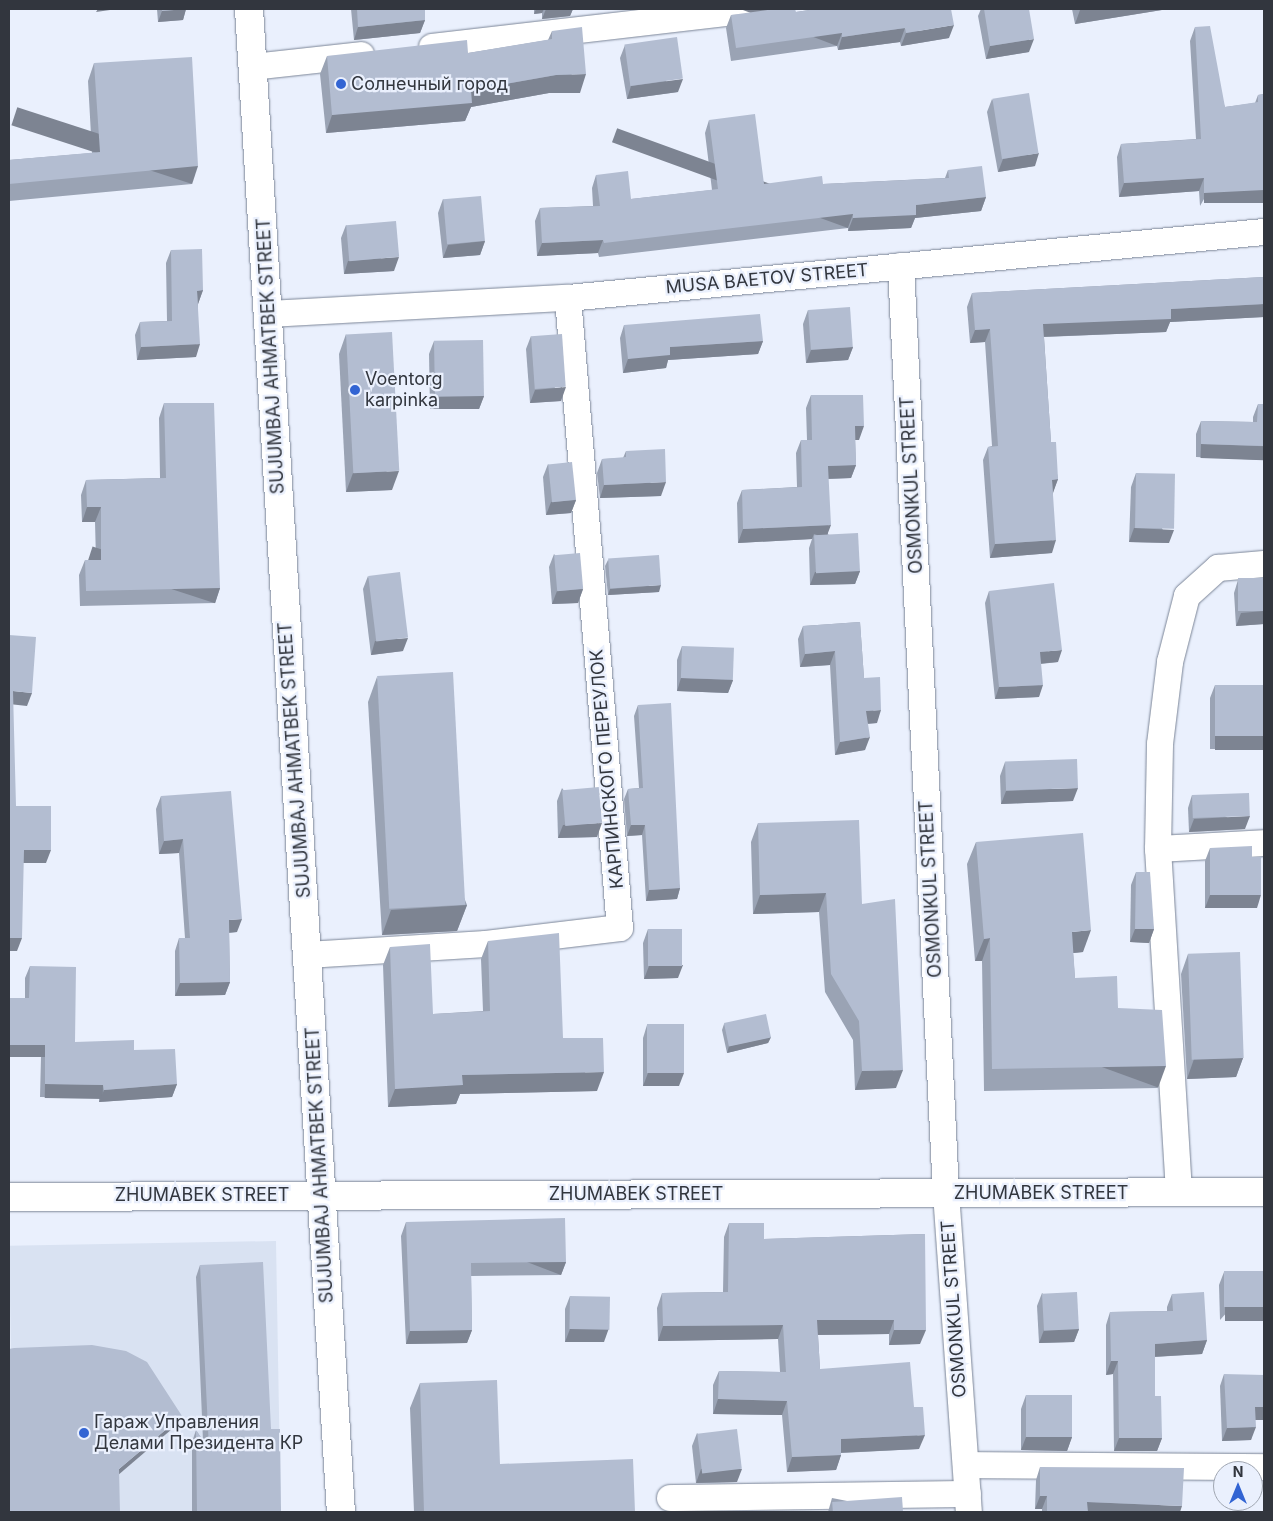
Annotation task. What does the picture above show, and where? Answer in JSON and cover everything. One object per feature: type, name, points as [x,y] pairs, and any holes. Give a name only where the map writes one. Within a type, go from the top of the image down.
[{"type":"street","name":"SUJUMBAJ AHMATBEK STREET","points":[[249,9],[341,1512]]},
{"type":"street","points":[[253,67],[762,9]]},
{"type":"street","name":"MUSA BAETOV STREET","points":[[268,314],[568,298],[1264,232]]},
{"type":"street","name":"OSMONKUL STREET","points":[[902,266],[946,1193],[968,1503]]},
{"type":"street","name":"КАРПИНСКОГО ПЕРЕУЛОК","points":[[307,955],[486,944],[620,928],[568,298]]},
{"type":"street","points":[[1179,1192],[1158,848],[1160,744],[1170,662],[1186,596],[1218,568],[1264,564]]},
{"type":"street","points":[[1158,848],[1264,844]]},
{"type":"street","name":"ZHUMABEK STREET","points":[[9,1197],[1264,1192]]},
{"type":"street","points":[[966,1465],[1264,1467]]},
{"type":"street","points":[[670,1498],[968,1503]]},
{"type":"shaded area","points":[[276,1241],[281,1512],[14,1512],[9,1246]]},
{"type":"building","points":[[162,9],[186,9],[162,11]]},
{"type":"building","points":[[357,9],[425,9],[425,20],[358,27]]},
{"type":"building","points":[[775,9],[795,9],[796,12],[816,9],[951,9],[954,25],[906,33],[905,28],[842,37],[842,33],[736,48],[731,15]]},
{"type":"building","points":[[984,9],[1029,9],[1034,39],[990,46]]},
{"type":"building","points":[[1210,26],[1225,107],[1258,102],[1258,95],[1264,94],[1264,190],[1204,193],[1204,178],[1124,183],[1121,144],[1201,139],[1195,27]]},
{"type":"building","points":[[582,27],[586,74],[556,75],[471,90],[472,103],[332,115],[327,56],[467,40],[468,53],[552,39],[552,31]]},
{"type":"building","points":[[677,37],[683,79],[630,86],[625,44]]},
{"type":"building","points":[[192,57],[198,166],[9,184],[9,160],[100,152],[94,63]]},
{"type":"building","points":[[1029,93],[1039,153],[1002,159],[992,99]]},
{"type":"building","points":[[755,114],[764,184],[822,176],[823,184],[949,178],[948,170],[982,166],[986,197],[916,205],[916,215],[853,218],[853,214],[604,243],[603,240],[542,243],[540,208],[600,206],[596,175],[628,171],[631,199],[718,189],[709,120]]},
{"type":"building","points":[[481,196],[485,241],[447,244],[443,199]]},
{"type":"building","points":[[396,221],[399,257],[349,261],[346,225]]},
{"type":"building","points":[[202,249],[203,290],[197,291],[200,344],[141,347],[140,322],[172,321],[171,250]]},
{"type":"building","points":[[1264,277],[1264,304],[1171,309],[1171,319],[1043,324],[1051,442],[1056,442],[1058,479],[1052,480],[1056,540],[995,544],[988,447],[998,446],[990,329],[975,330],[972,293]]},
{"type":"building","points":[[850,307],[853,347],[811,350],[808,310]]},
{"type":"building","points":[[760,314],[763,341],[670,347],[670,355],[628,359],[624,325]]},
{"type":"building","points":[[392,332],[399,471],[353,473],[346,334]]},
{"type":"building","points":[[562,334],[566,387],[535,389],[531,336]]},
{"type":"building","points":[[483,340],[484,396],[435,397],[434,341]]},
{"type":"building","points":[[811,395],[863,395],[864,426],[855,426],[856,465],[828,466],[831,525],[743,529],[742,490],[802,487],[801,440],[812,440]]},
{"type":"building","points":[[164,403],[214,403],[220,588],[86,591],[85,560],[101,560],[101,507],[87,507],[86,480],[166,478]]},
{"type":"building","points":[[1258,404],[1264,404],[1264,446],[1201,444],[1201,421],[1257,422]]},
{"type":"building","points":[[665,449],[666,482],[604,485],[602,459],[626,457],[626,451]]},
{"type":"building","points":[[572,462],[576,500],[552,502],[548,465]]},
{"type":"building","points":[[1136,473],[1175,474],[1174,529],[1135,528]]},
{"type":"building","points":[[858,533],[860,571],[816,573],[814,535]]},
{"type":"building","points":[[580,553],[583,589],[557,591],[554,555]]},
{"type":"building","points":[[659,555],[661,585],[610,588],[608,559]]},
{"type":"building","points":[[400,572],[408,638],[376,641],[368,576]]},
{"type":"building","points":[[1238,578],[1264,578],[1264,611],[1238,611]]},
{"type":"building","points":[[1054,583],[1062,650],[1040,652],[1043,685],[999,687],[989,591]]},
{"type":"building","points":[[860,622],[864,678],[880,677],[881,710],[866,711],[870,737],[840,742],[835,651],[805,654],[803,626]]},
{"type":"building","points":[[9,635],[36,637],[32,693],[13,691],[16,806],[51,806],[51,850],[24,850],[22,938],[9,938]]},
{"type":"building","points":[[682,646],[734,648],[733,680],[681,678]]},
{"type":"building","points":[[453,672],[465,905],[389,909],[377,676]]},
{"type":"building","points":[[1215,685],[1264,685],[1264,736],[1215,736]]},
{"type":"building","points":[[671,703],[680,888],[649,890],[645,825],[631,825],[628,789],[643,788],[638,705]]},
{"type":"building","points":[[1077,759],[1078,788],[1006,790],[1005,762]]},
{"type":"building","points":[[599,787],[602,823],[565,826],[562,790]]},
{"type":"building","points":[[231,791],[242,919],[229,920],[230,982],[180,983],[179,938],[190,938],[183,839],[164,841],[161,796]]},
{"type":"building","points":[[1249,793],[1250,816],[1193,818],[1192,795]]},
{"type":"building","points":[[859,820],[862,904],[895,899],[903,1070],[862,1071],[859,1021],[831,974],[826,893],[760,895],[758,823]]},
{"type":"building","points":[[1083,833],[1091,930],[1072,932],[1075,978],[1117,976],[1118,1008],[1162,1010],[1166,1066],[992,1069],[990,938],[984,939],[976,842]]},
{"type":"building","points":[[1252,846],[1252,857],[1261,857],[1261,895],[1210,895],[1210,848]]},
{"type":"building","points":[[1136,872],[1150,872],[1154,929],[1135,929]]},
{"type":"building","points":[[648,929],[682,929],[682,966],[648,966]]},
{"type":"building","points":[[559,933],[563,1038],[603,1038],[604,1072],[462,1075],[463,1085],[395,1089],[390,947],[430,944],[433,1014],[490,1011],[488,941]]},
{"type":"building","points":[[1240,952],[1244,1058],[1192,1060],[1188,954]]},
{"type":"building","points":[[30,966],[76,967],[75,1042],[134,1040],[134,1050],[175,1049],[177,1084],[104,1090],[103,1085],[45,1084],[45,1045],[9,1045],[9,998],[29,998]]},
{"type":"building","points":[[766,1014],[771,1037],[729,1046],[724,1023]]},
{"type":"building","points":[[647,1024],[684,1024],[684,1073],[647,1073]]},
{"type":"building","points":[[565,1218],[566,1262],[471,1263],[472,1330],[410,1331],[406,1222]]},
{"type":"building","points":[[729,1223],[764,1223],[764,1239],[925,1234],[926,1330],[894,1330],[894,1320],[817,1320],[820,1369],[910,1362],[914,1407],[923,1407],[925,1435],[841,1439],[841,1455],[792,1457],[787,1401],[718,1399],[719,1371],[786,1372],[783,1325],[663,1326],[662,1293],[728,1292]]},
{"type":"building","points":[[263,1262],[271,1429],[280,1429],[281,1512],[197,1512],[196,1430],[209,1449],[200,1265]]},
{"type":"building","points":[[1224,1271],[1264,1271],[1264,1307],[1224,1307]]},
{"type":"building","points":[[1077,1292],[1079,1329],[1044,1331],[1042,1294]]},
{"type":"building","points":[[1204,1292],[1207,1340],[1155,1344],[1155,1396],[1161,1396],[1162,1438],[1119,1438],[1118,1361],[1111,1361],[1110,1312],[1173,1311],[1172,1294]]},
{"type":"building","points":[[570,1296],[610,1297],[609,1330],[569,1329]]},
{"type":"building","name":"Гараж Управления Делами Президента КР","points":[[92,1345],[126,1351],[147,1362],[182,1416],[119,1469],[120,1512],[9,1512],[9,1349]]},
{"type":"building","points":[[1224,1374],[1264,1375],[1264,1407],[1255,1407],[1256,1427],[1227,1428]]},
{"type":"building","points":[[497,1380],[500,1464],[633,1459],[635,1512],[424,1512],[420,1383]]},
{"type":"building","points":[[1026,1395],[1072,1395],[1072,1437],[1026,1437]]},
{"type":"building","points":[[737,1429],[742,1469],[702,1474],[697,1434]]},
{"type":"building","points":[[1040,1467],[1184,1468],[1182,1506],[1087,1502],[1088,1512],[1047,1512],[1047,1496],[1040,1496]]},
{"type":"building","points":[[902,1497],[903,1512],[833,1512],[832,1502]]},
{"type":"place","name":"Солнечный город","points":[[341,84]]},
{"type":"place","name":"Voentorg karpinka","points":[[355,390]]},
{"type":"place","name":"Гараж Управления Делами Президента КР","points":[[84,1433]]}]
